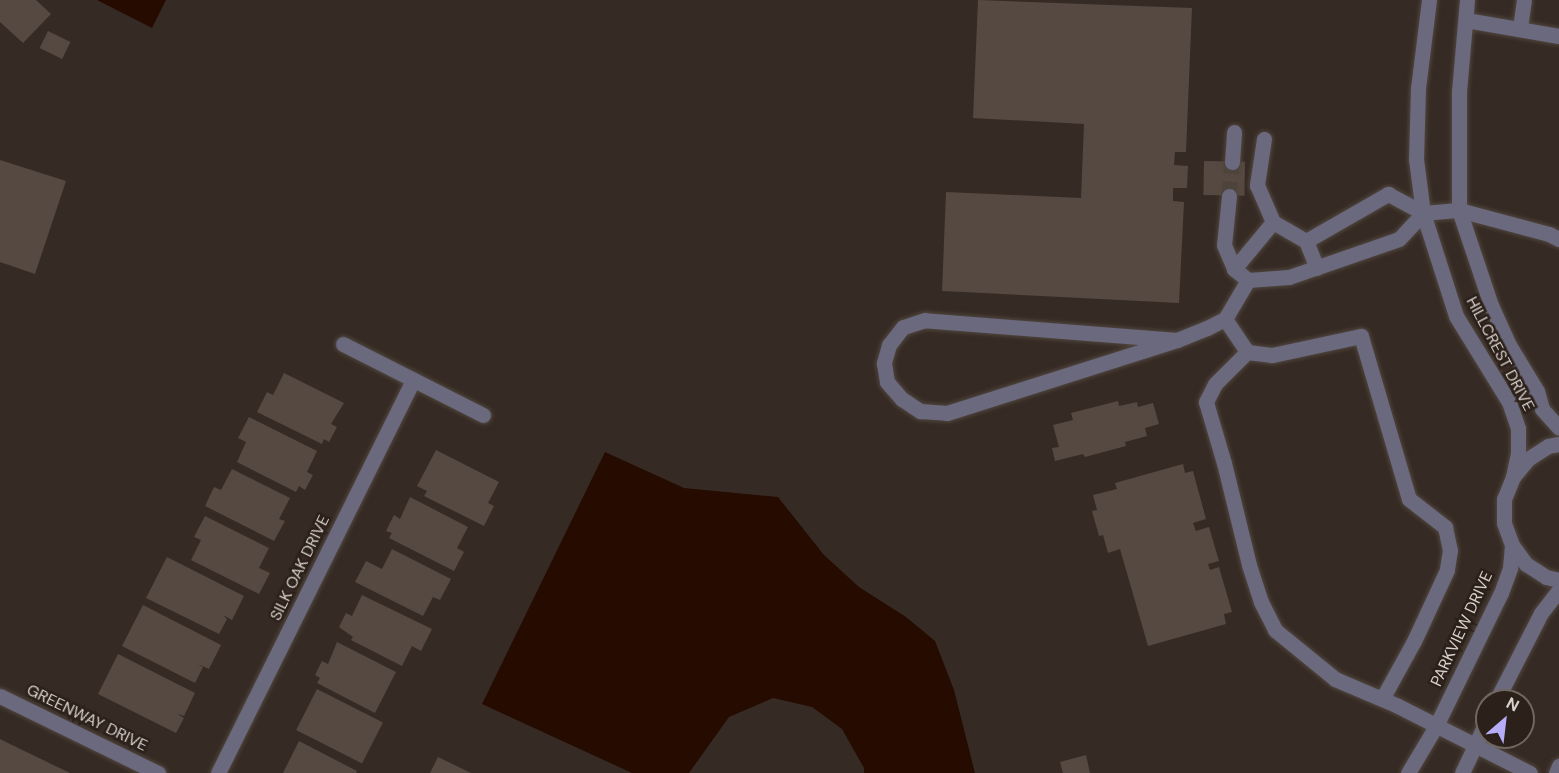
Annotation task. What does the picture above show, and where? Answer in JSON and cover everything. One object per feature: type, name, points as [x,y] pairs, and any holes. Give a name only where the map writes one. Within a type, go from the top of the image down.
[{"type":"street","name":"HILLCREST DRIVE","points":[[1429,0],[1418,88],[1416,159],[1423,213],[1456,316],[1509,402],[1518,428],[1518,453],[1513,477],[1504,499],[1504,523],[1512,545],[1526,564],[1546,577],[1559,580]]},
{"type":"street","name":"HILLCREST DRIVE","points":[[1467,0],[1459,113],[1459,210],[1491,305],[1509,345],[1538,391],[1542,409],[1559,428]]},
{"type":"street","points":[[1520,28],[1524,0]]},
{"type":"street","points":[[1466,20],[1559,36]]},
{"type":"street","points":[[1232,162],[1234,132]]},
{"type":"street","points":[[1264,139],[1257,185],[1273,222],[1306,241],[1317,268]]},
{"type":"street","points":[[1306,241],[1389,194],[1423,213],[1459,210],[1549,234],[1559,239]]},
{"type":"street","points":[[1228,196],[1224,245],[1234,269],[1248,280],[1289,277],[1399,239],[1423,213]]},
{"type":"street","points":[[1234,269],[1273,222]]},
{"type":"street","points":[[1177,340],[925,320],[903,327],[890,345],[884,363],[886,382],[902,399],[920,411],[947,413],[1177,340],[1225,318],[1248,280]]},
{"type":"street","points":[[1225,318],[1247,352]]},
{"type":"street","points":[[1247,352],[1272,355],[1361,336],[1409,499],[1445,527],[1450,550],[1447,570],[1414,641],[1382,699]]},
{"type":"street","points":[[343,344],[483,415]]},
{"type":"street","points":[[1247,352],[1215,384],[1206,402],[1261,602],[1275,630],[1335,679],[1382,699],[1475,745]]},
{"type":"street","name":"SILK OAK DRIVE","points":[[218,773],[413,380]]},
{"type":"street","name":"HILLCREST DRIVE","points":[[1513,477],[1528,459],[1548,446],[1559,444]]},
{"type":"street","name":"PARKVIEW DRIVE","points":[[1408,773],[1436,726],[1501,593],[1510,568],[1512,545]]},
{"type":"street","points":[[1502,689],[1541,613],[1559,590]]},
{"type":"street","name":"GREENWAY DRIVE","points":[[0,696],[158,773]]},
{"type":"street","points":[[1462,773],[1475,747]]},
{"type":"street","points":[[1484,749],[1530,773]]},
{"type":"street","points":[[1556,773],[1559,766]]},
{"type":"shaded area","points":[[97,0],[166,0],[152,28]]},
{"type":"shaded area","points":[[605,452],[684,488],[778,497],[824,555],[859,587],[906,617],[935,641],[954,690],[975,773],[864,773],[864,768],[842,729],[812,707],[773,698],[729,717],[689,773],[632,773],[482,704]]},
{"type":"building","points":[[0,0],[36,0],[51,14],[23,43],[0,22]]},
{"type":"building","points":[[978,0],[1192,8],[1186,152],[1175,152],[1174,165],[1188,166],[1187,188],[1173,188],[1173,201],[1184,202],[1179,303],[942,291],[946,192],[1081,198],[1084,124],[973,118]]},
{"type":"building","points":[[48,31],[70,42],[62,59],[40,48]]},
{"type":"building","points":[[0,160],[66,181],[35,274],[0,262]]},
{"type":"building","points":[[1204,161],[1245,162],[1244,196],[1203,195]]},
{"type":"building","points":[[284,373],[344,403],[331,424],[337,427],[329,442],[324,439],[322,444],[257,412],[267,392],[273,395]]},
{"type":"building","points":[[1118,401],[1119,406],[1137,402],[1138,407],[1153,403],[1159,424],[1145,428],[1147,436],[1125,442],[1126,446],[1085,457],[1083,454],[1055,461],[1052,448],[1059,447],[1053,425],[1073,420],[1071,413]]},
{"type":"building","points":[[249,417],[317,451],[307,472],[313,475],[305,490],[299,486],[296,492],[237,462],[246,442],[238,438]]},
{"type":"building","points":[[436,450],[499,482],[488,503],[494,506],[484,526],[424,496],[427,491],[417,486]]},
{"type":"building","points":[[1183,464],[1185,473],[1193,471],[1206,519],[1193,523],[1196,531],[1209,527],[1219,561],[1208,564],[1210,570],[1219,567],[1232,612],[1224,614],[1226,624],[1148,646],[1120,549],[1108,553],[1103,535],[1099,536],[1092,511],[1097,510],[1093,495],[1117,489],[1115,483]]},
{"type":"building","points":[[232,469],[290,498],[279,519],[285,521],[274,541],[205,506],[214,487],[221,490]]},
{"type":"building","points":[[410,497],[468,527],[457,548],[464,552],[454,571],[389,538],[392,533],[386,531],[394,515],[400,519]]},
{"type":"building","points":[[205,516],[269,548],[259,568],[270,573],[259,594],[191,560],[201,540],[194,537]]},
{"type":"building","points":[[392,549],[451,579],[440,600],[433,597],[423,616],[355,582],[366,561],[382,569]]},
{"type":"building","points":[[167,557],[244,596],[232,620],[223,615],[227,619],[219,634],[146,598]]},
{"type":"building","points":[[362,595],[432,629],[421,651],[412,646],[402,666],[351,640],[353,637],[339,627],[346,613],[352,616]]},
{"type":"building","points":[[143,605],[221,645],[209,669],[198,664],[203,667],[195,683],[122,646]]},
{"type":"building","points":[[337,642],[396,672],[375,713],[317,683],[320,678],[315,675],[322,661],[328,664]]},
{"type":"building","points":[[118,654],[195,693],[184,716],[177,714],[184,718],[176,733],[98,694]]},
{"type":"building","points":[[317,689],[383,723],[362,764],[296,730]]},
{"type":"building","points":[[0,739],[12,745],[70,773],[0,773]]},
{"type":"building","points":[[299,741],[357,771],[356,773],[283,773]]},
{"type":"building","points":[[1086,755],[1090,773],[1063,773],[1060,762]]},
{"type":"building","points":[[438,757],[471,773],[430,773]]},
{"type":"tunnel","points":[[1229,196],[1232,162]]}]
